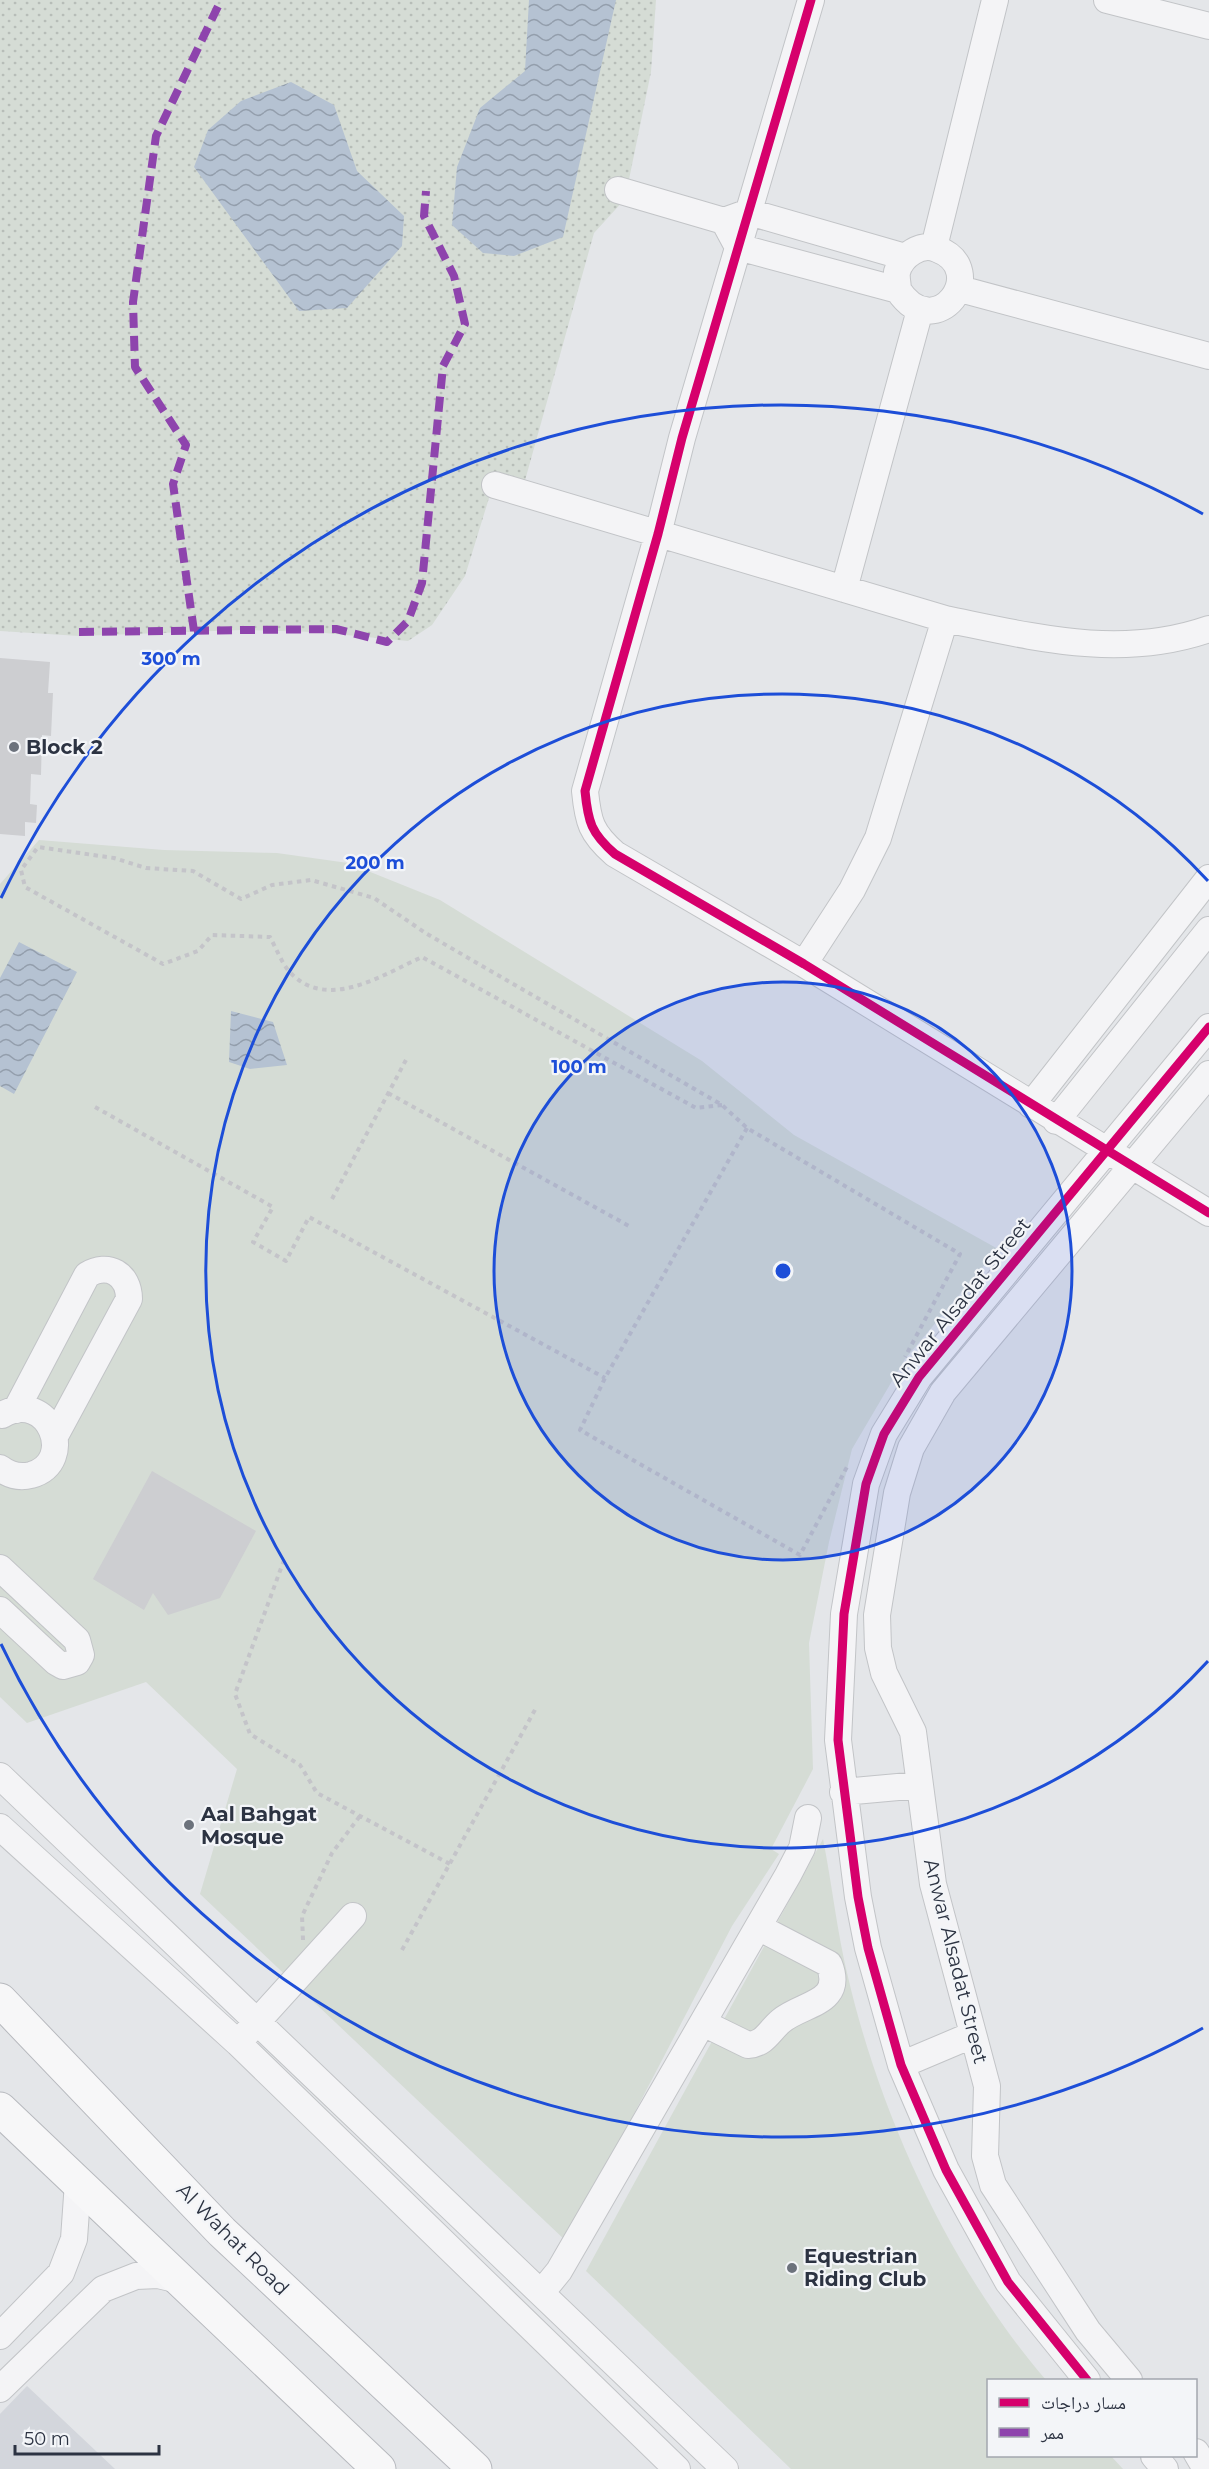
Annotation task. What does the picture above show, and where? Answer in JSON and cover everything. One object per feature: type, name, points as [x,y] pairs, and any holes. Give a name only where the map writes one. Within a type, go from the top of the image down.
[{"type":"highway","name":"Al Wahat Road","points":[[0,2000],[222,2232],[475,2469]]},
{"type":"highway","points":[[0,2109],[379,2469]]},
{"type":"street","points":[[811,0],[682,438],[658,534],[585,791],[587,813],[594,836],[615,854],[804,964],[1056,1121],[1206,1208]]},
{"type":"street","points":[[934,247],[995,0]]},
{"type":"street","points":[[1107,0],[1209,26]]},
{"type":"street","points":[[618,190],[724,221],[749,212],[905,257]]},
{"type":"street","points":[[724,221],[738,247],[898,290]]},
{"type":"street","points":[[934,247],[951,255],[960,271],[960,289],[951,303],[936,311],[920,310],[906,303],[898,290],[897,272],[905,257],[918,248],[934,247]]},
{"type":"street","points":[[960,289],[1209,356]]},
{"type":"street","points":[[844,589],[920,310]]},
{"type":"street","points":[[495,485],[945,619],[1064,642],[1117,646],[1177,640],[1209,628]]},
{"type":"street","points":[[804,964],[852,890],[878,838],[945,619]]},
{"type":"street","points":[[1031,1105],[1209,878]]},
{"type":"street","points":[[1056,1121],[1209,930]]},
{"type":"street","name":"Anwar Alsadat Street","points":[[1086,2379],[1008,2282],[946,2170],[901,2065],[868,1948],[843,1792],[838,1740],[844,1614],[866,1484],[884,1434],[919,1377],[1209,1027]]},
{"type":"street","name":"Anwar Alsadat Street","points":[[1128,2379],[1088,2331],[993,2185],[985,2156],[987,2086],[933,1884],[913,1732],[884,1673],[878,1648],[877,1615],[885,1554],[897,1493],[911,1448],[943,1392],[1134,1167],[1209,1074]]},
{"type":"street","points":[[5,1478],[23,1476],[41,1470],[53,1455],[55,1436],[129,1299],[126,1282],[115,1271],[100,1269],[87,1275],[8,1413]]},
{"type":"street","points":[[8,1413],[36,1412],[51,1426],[55,1436]]},
{"type":"street","points":[[0,1568],[77,1640],[81,1654],[77,1662],[63,1666],[56,1662],[0,1610]]},
{"type":"street","points":[[0,1776],[725,2469]]},
{"type":"street","points":[[843,1792],[920,1785]]},
{"type":"street","points":[[541,2293],[559,2271],[758,1927],[802,1848],[808,1818]]},
{"type":"street","points":[[0,1827],[238,2043],[677,2469]]},
{"type":"street","points":[[238,2043],[353,1916]]},
{"type":"street","points":[[703,2022],[748,2045],[754,2044],[764,2039],[791,2014],[817,2004],[828,1991],[832,1983],[829,1964],[758,1927]]},
{"type":"street","points":[[901,2065],[972,2035]]},
{"type":"street","points":[[0,2336],[61,2273],[74,2239],[78,2182]]},
{"type":"street","points":[[0,2389],[103,2289],[136,2276],[158,2275],[179,2280]]},
{"type":"street","points":[[1197,2454],[1206,2469]]},
{"type":"street","points":[[1155,2457],[1165,2469]]},
{"type":"path","points":[[722,1105],[696,1108],[422,957],[342,991],[312,989],[288,969],[270,937],[212,935],[198,951],[163,964],[25,887],[21,870],[38,847],[114,858],[146,868],[193,871],[241,899],[272,885],[311,880],[374,898],[427,934],[722,1105],[747,1128],[960,1254],[904,1358]]},
{"type":"path","points":[[332,1199],[407,1058]]},
{"type":"path","points":[[388,1092],[629,1226]]},
{"type":"path","points":[[95,1107],[273,1207],[253,1242],[286,1261],[309,1217],[605,1378]]},
{"type":"path","points":[[747,1128],[605,1378],[580,1430],[800,1556],[849,1462]]},
{"type":"path","points":[[284,1560],[235,1694],[250,1734],[300,1765],[317,1793],[450,1864]]},
{"type":"path","points":[[402,1950],[536,1708]]},
{"type":"path","points":[[302,1973],[304,1948],[302,1916],[332,1852],[360,1816]]},
{"type":"shaded area","points":[[0,0],[656,0],[651,72],[625,199],[594,233],[519,502],[489,498],[465,576],[432,625],[408,641],[315,632],[241,630],[79,636],[0,631]]},
{"type":"shaded area","points":[[39,840],[164,850],[277,853],[348,863],[440,900],[702,1061],[794,1135],[998,1249],[905,1359],[852,1449],[829,1542],[809,1643],[813,1769],[771,1849],[779,1854],[732,1926],[567,2242],[200,1894],[237,1769],[146,1682],[27,1723],[0,1697],[0,884]]},
{"type":"shaded area","points":[[823,1839],[848,1977],[862,2030],[900,2137],[950,2241],[1012,2337],[1045,2379],[987,2379],[987,2457],[1112,2457],[1123,2469],[791,2469],[586,2271]]},
{"type":"shaded area","points":[[27,2386],[115,2469],[0,2469],[0,2414]]},
{"type":"water","points":[[529,0],[616,0],[563,237],[514,256],[483,253],[452,225],[457,167],[480,108],[525,71]]},
{"type":"water","points":[[291,82],[334,105],[357,171],[404,216],[402,246],[347,308],[299,311],[194,167],[208,130],[241,101]]},
{"type":"water","points":[[19,942],[77,972],[14,1094],[0,1086],[0,978]]},
{"type":"water","points":[[231,1011],[273,1022],[287,1065],[250,1069],[229,1062]]},
{"type":"building","name":"Block 2","points":[[0,658],[50,662],[48,693],[53,693],[51,736],[42,735],[41,775],[31,774],[30,804],[37,805],[36,823],[25,822],[25,836],[0,834]]},
{"type":"building","points":[[152,1471],[256,1531],[220,1598],[168,1615],[153,1593],[144,1610],[93,1579]]},
{"type":"marked path","points":[[194,631],[173,484],[186,445],[135,367],[133,302],[156,136],[221,0]]},
{"type":"marked path","points":[[79,632],[336,629],[387,642],[408,621],[422,583],[443,366],[465,324],[454,276],[424,216],[426,191]]},
{"type":"cycle path","points":[[811,0],[682,438],[658,534],[585,791],[589,819],[601,840],[615,854],[804,964],[1209,1213]]},
{"type":"cycle path","points":[[1086,2379],[1008,2282],[946,2170],[901,2065],[868,1948],[858,1897],[838,1740],[844,1614],[866,1484],[884,1434],[919,1377],[1209,1027]]},
{"type":"place","name":"Block 2","points":[[14,747]]},
{"type":"place","name":"Aal Bahgat Mosque","points":[[189,1825]]},
{"type":"place","name":"Equestrian Riding Club","points":[[792,2268]]}]
